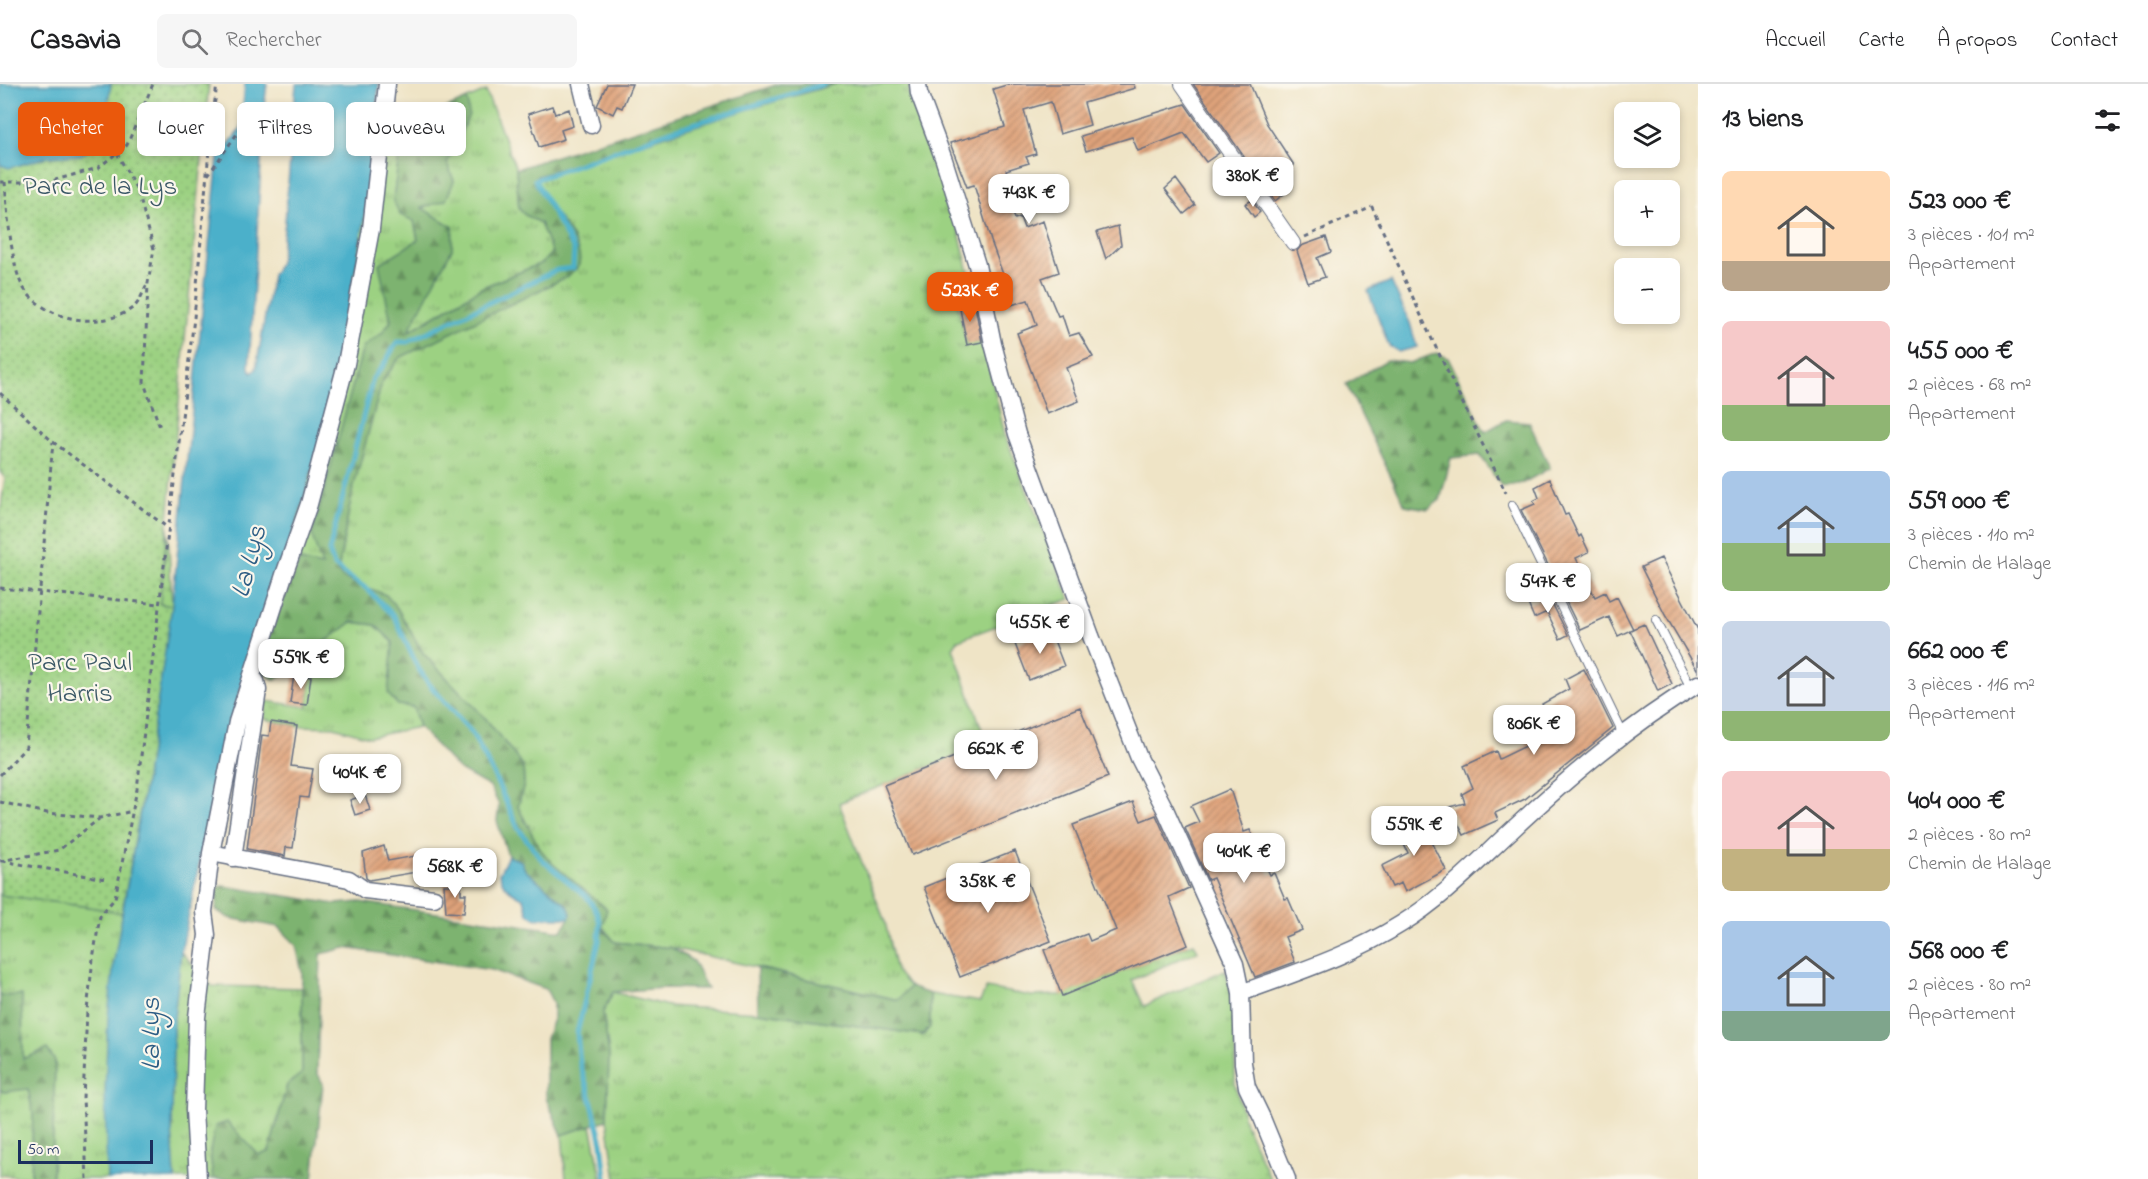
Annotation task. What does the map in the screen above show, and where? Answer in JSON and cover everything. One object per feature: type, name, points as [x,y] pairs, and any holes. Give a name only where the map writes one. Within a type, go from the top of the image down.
[{"type":"street","points":[[198,1179],[194,1110],[197,1028],[207,935],[204,912],[205,889],[219,803],[237,722],[309,504],[344,374],[371,229],[387,84]]},
{"type":"street","points":[[581,84],[591,125]]},
{"type":"street","points":[[918,84],[919,93],[944,160],[977,265],[993,344],[1017,434],[1091,636],[1135,746],[1235,964],[1241,993],[1243,1063],[1247,1087],[1287,1179]]},
{"type":"street","points":[[1182,84],[1293,243]]},
{"type":"street","points":[[233,858],[258,690],[253,670]]},
{"type":"street","points":[[1241,993],[1360,946],[1400,925],[1456,882],[1573,775],[1623,734],[1695,686]]},
{"type":"street","points":[[211,853],[349,879],[365,890],[434,898]]},
{"type":"lane","points":[[1512,505],[1623,734]]},
{"type":"lane","points":[[1656,620],[1695,686]]},
{"type":"path","points":[[125,147],[153,84]]},
{"type":"path","points":[[87,1179],[83,1098],[87,1010],[93,959],[100,916],[116,898],[133,810],[194,318],[206,177],[217,84]]},
{"type":"path","points":[[206,177],[237,134]]},
{"type":"path","points":[[113,156],[98,168],[48,183],[2,182],[14,256],[22,286],[35,302],[54,312],[83,321],[115,318],[136,305],[148,283]]},
{"type":"path","points":[[119,156],[138,192],[154,249],[148,283],[144,383],[161,430]]},
{"type":"path","points":[[1293,243],[1372,207],[1428,331],[1512,505]]},
{"type":"path","points":[[0,393],[53,442],[168,528]]},
{"type":"path","points":[[0,775],[26,747],[53,442]]},
{"type":"path","points":[[0,588],[159,604]]},
{"type":"path","points":[[0,802],[47,813],[100,818],[133,810]]},
{"type":"path","points":[[0,861],[59,850],[100,818]]},
{"type":"path","points":[[0,861],[105,879]]},
{"type":"green space","name":"Parc de la Lys","points":[[0,84],[209,84],[207,102],[137,102],[137,156],[202,156],[160,604],[172,606],[146,778],[122,913],[0,895],[0,514],[5,478],[0,472]]},
{"type":"green space","points":[[779,84],[836,84],[537,176],[535,184],[572,237],[577,248],[580,258],[578,267],[567,277],[399,358],[382,382],[352,493],[338,571],[342,578],[386,595],[397,608],[423,653],[486,719],[523,766],[524,784],[518,807],[540,849],[553,864],[607,909],[602,928],[615,942],[672,948],[693,961],[707,989],[663,988],[613,992],[603,1012],[609,1055],[607,1120],[562,1135],[546,1098],[546,1039],[553,1019],[553,1003],[546,989],[492,970],[345,948],[321,954],[317,1072],[323,1084],[313,1179],[213,1179],[210,1151],[215,1126],[227,1122],[259,1155],[269,1152],[287,1085],[302,1073],[302,972],[296,945],[279,927],[229,918],[216,910],[218,885],[335,904],[360,902],[562,931],[571,914],[568,906],[525,870],[521,861],[508,856],[497,821],[499,805],[490,787],[458,769],[419,727],[413,707],[398,705],[388,694],[393,642],[375,625],[352,622],[275,680],[260,670],[270,634],[299,561],[322,566],[312,536],[363,347],[382,333],[391,321],[379,264],[418,240],[414,221],[400,215],[393,200],[399,156],[450,156],[447,163],[454,181],[446,200],[422,208],[453,227],[452,249],[408,332],[483,287],[542,263],[552,253],[540,223],[519,209],[516,169]]},
{"type":"green space","points":[[836,84],[910,84],[909,94],[958,228],[973,288],[955,294],[967,344],[983,342],[1005,435],[1070,599],[958,640],[953,648],[987,744],[839,803],[885,922],[896,971],[910,987],[899,1000],[672,948],[615,942],[540,849],[518,807],[524,784],[523,766],[486,719],[423,653],[397,608],[386,596],[342,578],[338,571],[352,493],[382,382],[399,358],[567,277],[573,238],[539,193],[535,184],[537,176]]},
{"type":"green space","points":[[486,91],[516,169],[519,209],[540,223],[552,252],[542,263],[483,287],[406,333],[452,249],[422,208],[454,181],[447,163],[450,156],[466,156],[467,99]]},
{"type":"green space","points":[[467,99],[469,115],[466,122],[466,102],[460,102]]},
{"type":"green space","points":[[369,156],[399,156],[393,200],[414,220],[418,240],[380,264],[391,321],[382,333],[363,347],[322,567],[284,556]]},
{"type":"green space","points":[[1437,353],[1448,358],[1485,432],[1506,420],[1529,422],[1550,468],[1523,483],[1502,487],[1480,455],[1451,458],[1440,500],[1428,509],[1405,505],[1346,384],[1387,360],[1410,363]]},
{"type":"green space","points":[[168,528],[172,606],[159,604]]},
{"type":"green space","points":[[352,622],[375,625],[393,641],[398,705],[413,707],[419,727],[369,737],[334,727],[299,726],[264,719],[267,701],[307,707],[311,676],[290,673],[292,667]]},
{"type":"green space","points":[[0,895],[122,913],[113,980],[108,1046],[107,1179],[52,1179],[55,1061],[23,1059],[22,996],[1,996],[0,994]]},
{"type":"green space","points":[[1194,943],[1198,951],[1132,980],[1144,1006],[1225,970],[1235,1006],[1235,1084],[1245,1123],[1270,1179],[616,1179],[607,1120],[609,1055],[603,1012],[613,992],[668,1006],[758,1012],[923,1035],[930,1027],[930,994],[980,1002],[986,988],[1031,996],[1062,995]]},
{"type":"green space","points":[[181,952],[212,986],[302,988],[302,1074],[287,1085],[269,1152],[259,1155],[210,1151],[213,1179],[175,1179],[172,1130],[173,1028]]},
{"type":"green space","points":[[757,968],[898,1000],[910,987],[930,994],[930,1027],[923,1035],[758,1012]]},
{"type":"green space","points":[[0,994],[2,996],[22,995],[23,1059],[47,1049],[55,1061],[52,1179],[31,1179],[33,1114],[28,1089],[4,1092],[0,1090]]},
{"type":"green space","points":[[28,1088],[33,1114],[31,1178],[0,1175],[0,1090],[4,1092]]},
{"type":"green space","points":[[591,1125],[602,1179],[566,1179],[562,1135]]},
{"type":"water","points":[[0,84],[111,84],[108,102],[18,102],[18,156],[64,156],[47,157],[9,168],[0,165]]},
{"type":"water","points":[[245,84],[267,84],[265,102],[243,102]]},
{"type":"water","name":"La Lys","points":[[296,84],[379,84],[377,102],[346,102],[346,156],[371,156],[357,261],[323,430],[300,512],[256,636],[221,758],[181,952],[173,1028],[172,1130],[175,1179],[107,1179],[105,1094],[108,1018],[114,961],[146,778],[172,606],[218,158],[225,156],[225,149],[237,133],[237,156],[261,156],[249,368],[252,373],[256,369],[272,275],[280,262],[290,156],[334,156],[334,102],[295,102]]},
{"type":"water","points":[[1391,281],[1410,323],[1417,347],[1399,352],[1389,346],[1368,291]]},
{"type":"water","points":[[508,856],[521,861],[525,870],[568,906],[571,914],[569,918],[535,918],[528,914],[524,899],[506,886],[499,874]]},
{"type":"building","points":[[607,84],[632,84],[622,108],[617,106],[613,114],[597,106]]},
{"type":"building","points":[[1010,84],[1134,84],[1135,88],[1084,103],[1090,125],[1060,134],[1051,102],[1024,110],[1036,154],[1026,157],[1029,163],[1006,170],[1007,175],[1004,176],[1015,219],[1020,217],[1024,228],[1043,221],[1059,272],[1042,278],[1058,316],[1062,315],[1069,336],[1079,333],[1093,357],[1066,368],[1079,401],[1047,414],[1017,333],[1037,325],[1028,300],[1008,306],[1004,293],[1009,291],[974,185],[967,187],[950,143],[1005,127],[993,89]]},
{"type":"building","points":[[1193,84],[1250,84],[1267,124],[1294,165],[1275,178],[1284,194],[1275,201]]},
{"type":"building","points":[[1185,104],[1219,153],[1206,162],[1184,133],[1138,151],[1132,137],[1086,151],[1081,136]]},
{"type":"building","points":[[552,106],[555,114],[569,109],[573,126],[561,130],[564,139],[539,147],[528,114]]},
{"type":"building","points":[[1176,179],[1195,205],[1184,214],[1165,189]]},
{"type":"building","points":[[1252,200],[1260,212],[1254,217],[1245,204]]},
{"type":"building","points":[[1118,226],[1121,245],[1106,259],[1097,232]]},
{"type":"building","points":[[1326,237],[1331,252],[1317,258],[1325,277],[1308,283],[1297,251],[1301,246]]},
{"type":"building","points":[[974,301],[982,342],[967,345],[959,304]]},
{"type":"building","points":[[1550,479],[1565,515],[1568,514],[1589,552],[1576,558],[1595,597],[1605,592],[1609,601],[1617,597],[1633,629],[1618,636],[1609,617],[1580,630],[1521,510],[1535,504],[1533,501],[1539,498],[1535,487]]},
{"type":"building","points":[[1661,558],[1698,630],[1698,671],[1665,615],[1641,567]]},
{"type":"building","points":[[1548,595],[1568,635],[1560,639],[1547,612],[1534,618],[1528,604]]},
{"type":"building","points":[[1644,624],[1672,684],[1658,691],[1630,630]]},
{"type":"building","points":[[1050,630],[1064,666],[1029,680],[1015,644]]},
{"type":"building","points":[[1584,669],[1613,728],[1525,799],[1495,813],[1498,820],[1464,835],[1449,807],[1465,803],[1462,794],[1473,788],[1464,766],[1496,751],[1499,759],[1528,745],[1525,740],[1542,730],[1539,724],[1549,718],[1542,704],[1569,689],[1565,679]]},
{"type":"building","points":[[294,675],[311,677],[307,705],[290,703]]},
{"type":"building","points":[[1080,707],[1108,777],[912,855],[884,785]]},
{"type":"building","points":[[271,722],[297,726],[291,766],[313,769],[308,798],[300,797],[293,848],[286,847],[285,856],[247,849],[262,735],[269,736]]},
{"type":"building","points":[[1230,789],[1244,832],[1250,830],[1270,875],[1274,873],[1302,930],[1285,937],[1295,962],[1255,977],[1213,878],[1208,880],[1185,828],[1199,822],[1191,806]]},
{"type":"building","points":[[365,795],[370,810],[355,815],[350,800]]},
{"type":"building","points":[[1133,802],[1141,821],[1156,815],[1189,888],[1169,897],[1188,945],[1062,996],[1044,950],[1087,934],[1090,941],[1116,930],[1073,825]]},
{"type":"building","points":[[1412,815],[1420,831],[1425,828],[1446,870],[1405,892],[1401,883],[1392,887],[1382,866],[1408,853],[1394,823]]},
{"type":"building","points":[[384,846],[388,861],[426,854],[429,870],[369,880],[366,878],[363,853]]},
{"type":"building","points":[[1015,851],[1051,941],[960,977],[924,887]]},
{"type":"building","points":[[444,885],[461,885],[461,894],[466,894],[464,913],[446,912]]},
{"type":"waterway","points":[[254,102],[255,84]]},
{"type":"waterway","points":[[606,1179],[602,1143],[580,1064],[577,1033],[599,941],[600,923],[596,910],[587,897],[543,861],[532,847],[518,828],[472,733],[418,668],[394,616],[366,588],[334,565],[329,551],[373,378],[397,342],[407,342],[557,270],[573,268],[574,250],[535,180],[670,131],[824,84]]},
{"type":"park label","name":"Parc Paul Harris","points":[[80,676]]}]
